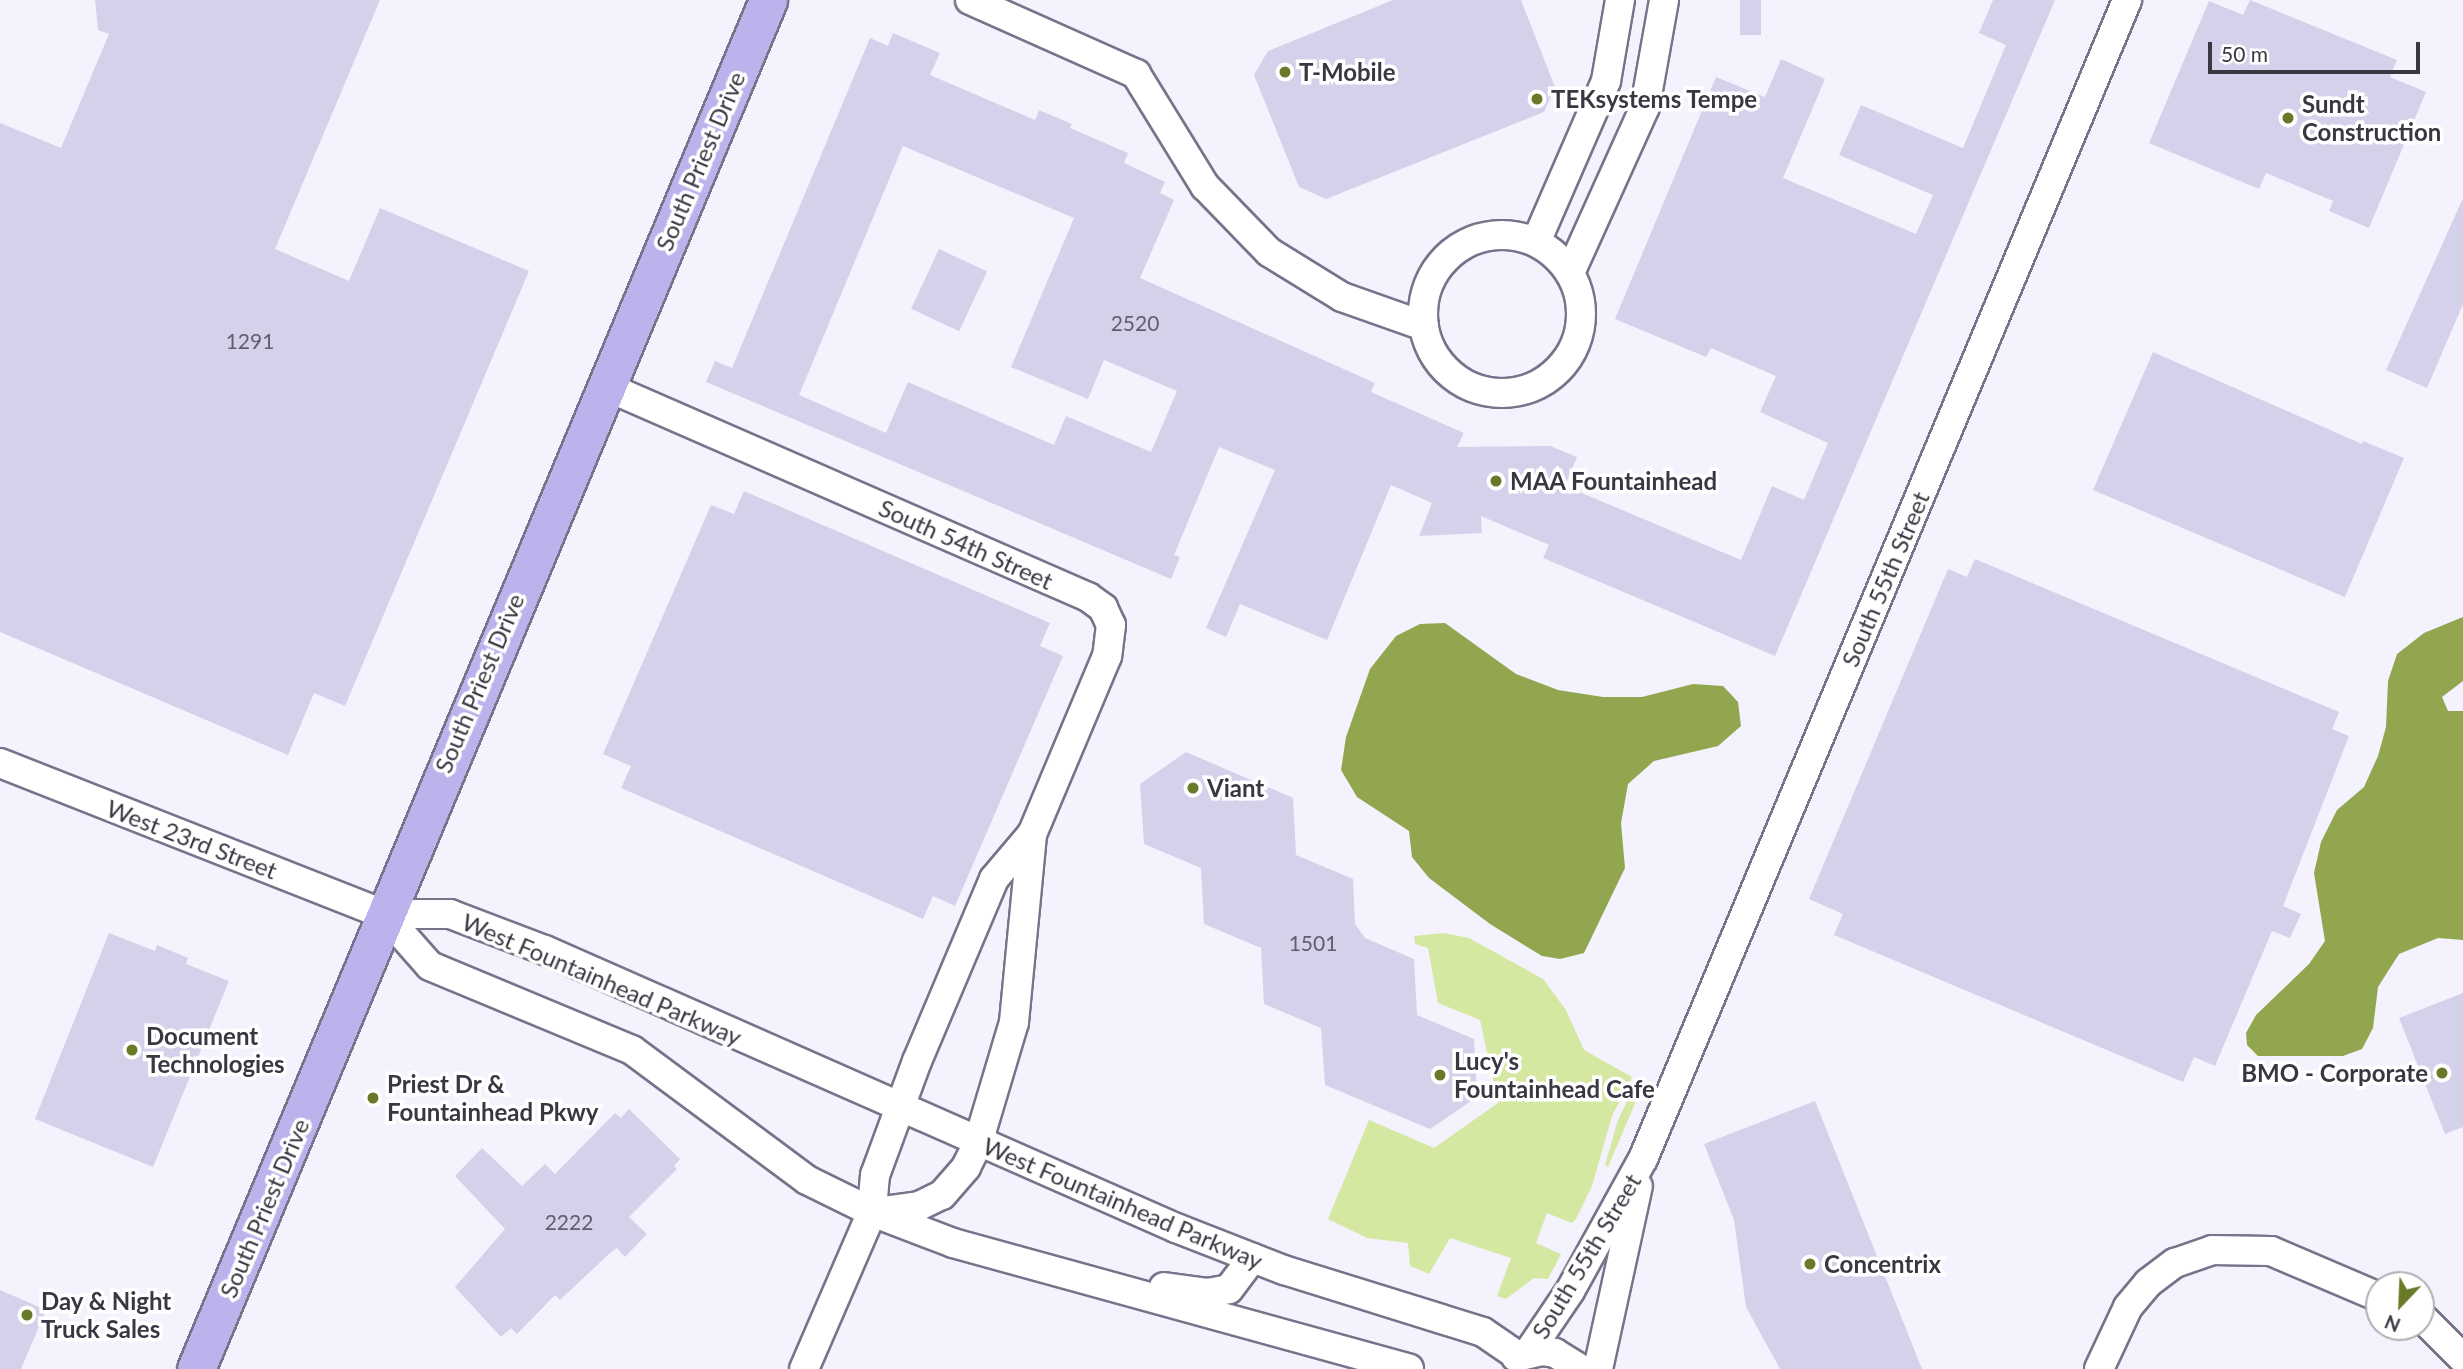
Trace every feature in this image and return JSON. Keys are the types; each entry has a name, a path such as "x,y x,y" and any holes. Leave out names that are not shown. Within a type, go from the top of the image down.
{"main road":[{"name":"South Priest Drive","path":"196,1369 768,0"}],"street":[{"path":"970,0 1136,74 1205,186 1269,251 1342,297 1424,326"},
{"path":"1536,242 1606,81 1620,0"},
{"path":"1570,273 1645,107 1664,0"},
{"name":"South 55th Street","path":"1516,1359 1570,1291 1643,1159 2127,0"},
{"path":"1493,235 1536,242 1570,273 1580,297 1582,323 1575,348 1553,376 1530,389 1492,393 1456,378 1430,347 1424,326 1429,285 1454,251 1493,235"},
{"name":"South 54th Street","path":"605,386 1088,597 1103,608 1111,625 1107,656 1032,834 1014,1022 978,1143 966,1167 942,1195 919,1206 872,1212 875,1175 993,879 1032,834"},
{"name":"West 23rd Street","path":"0,763 384,914"},
{"path":"384,914 430,966 632,1050 807,1180 872,1212 931,1236 1409,1369"},
{"name":"West Fountainhead Parkway","path":"384,914 450,915 489,929 978,1143 1252,1258 1483,1332 1516,1359"},
{"name":"South 55th Street","path":"1598,1369 1643,1159"},
{"path":"804,1369 872,1212"},
{"path":"2099,1369 2128,1307 2148,1283 2175,1263 2212,1250 2271,1251 2365,1291"},
{"path":"1115,1289 1161,1287 1218,1293 1229,1290 1252,1258"},
{"path":"2435,1328 2463,1359"},
{"path":"1516,1359 1555,1353 1581,1369"}],"shaded area":[{"path":"2463,617 2463,681 2442,697 2448,711 2463,711 2463,940 2438,938 2399,954 2378,987 2373,1028 2362,1049 2343,1056 2258,1056 2247,1045 2246,1033 2256,1015 2309,964 2325,941 2314,873 2321,842 2337,810 2364,787 2378,756 2386,727 2388,681 2397,654 2424,633"},
{"path":"1445,623 1516,674 1558,690 1603,697 1642,697 1693,684 1723,686 1738,702 1741,726 1718,746 1654,761 1628,784 1621,823 1625,868 1584,953 1560,959 1542,956 1490,924 1429,878 1412,857 1409,831 1357,797 1341,770 1346,737 1370,669 1396,636 1420,624"},
{"path":"1444,933 1469,938 1543,979 1566,1010 1584,1050 1632,1077 1612,1116 1592,1186 1576,1219 1572,1223 1547,1213 1536,1243 1561,1254 1548,1279 1534,1278 1506,1299 1497,1296 1511,1258 1450,1238 1429,1274 1410,1266 1408,1243 1367,1238 1328,1219 1369,1120 1434,1148 1498,1103 1480,1020 1438,1003 1428,948 1415,944 1414,936"},
{"path":"1645,1080 1608,1167 1605,1165 1618,1120 1634,1087"}],"building":[{"path":"95,0 380,0 275,249 349,281 380,208 529,271 345,706 314,693 288,755 0,632 0,123 61,148 109,34 98,30"},
{"path":"1393,0 1521,0 1555,87 1544,112 1326,199 1299,187 1254,75 1268,51"},
{"path":"1740,0 1761,0 1761,35 1740,35"},
{"path":"1993,0 2055,0 1775,656 1543,558 1549,545 1481,516 1482,533 1419,536 1432,503 1391,485 1327,640 1240,604 1226,637 1206,628 1275,470 1219,447 1174,555 1180,557 1171,579 706,382 715,361 732,368 870,38 888,46 893,33 940,53 930,75 1035,120 1039,110 1072,124 1070,128 1128,153 1124,163 1165,182 1160,193 1174,200 1140,278 1375,383 1371,392 1464,433 1457,447 1550,446 1577,457 1565,486 1741,560 1772,486 1804,500 1828,443 1760,412 1776,376 1711,348 1706,357 1615,319 1716,77 1765,97 1781,59 1825,79 1783,178 1916,234 1933,195 1839,155 1861,105 1963,148 2006,45 1979,33","holes":["903,146 1074,218 1011,367 1088,399 1104,360 1177,391 1151,452 1066,416 1054,445 908,382 886,433 799,395"]},
{"name":"Sundt Construction","path":"2250,0 2397,60 2390,77 2426,92 2369,228 2329,211 2333,201 2266,173 2259,189 2149,143 2209,1 2243,15"},
{"path":"2463,198 2463,304 2427,388 2386,370"},
{"path":"939,249 987,271 959,331 911,309"},
{"path":"2153,352 2362,444 2363,441 2404,458 2345,597 2093,490"},
{"path":"744,491 1050,623 1040,646 1063,656 955,906 933,896 923,919 621,788 631,766 603,754 711,505 734,514"},
{"path":"1975,559 2339,712 2332,729 2349,736 2283,906 2301,914 2290,938 2272,931 2215,1066 2194,1057 2183,1082 1834,935 1843,914 1809,899 1948,569 1967,577"},
{"path":"1186,752 1293,798 1296,855 1353,879 1355,924 1365,938 1414,959 1417,1015 1474,1039 1477,1097 1430,1129 1325,1085 1321,1028 1264,1004 1261,948 1204,924 1201,868 1144,844 1140,784"},
{"name":"Document Technologies","path":"109,933 155,951 157,945 188,958 186,964 229,981 153,1167 35,1119"},
{"name":"BMO - Corporate","path":"2463,993 2463,1127 2445,1134 2399,1018"},
{"name":"Concentrix","path":"1815,1101 1922,1369 1780,1369 1746,1307 1734,1220 1704,1144"},
{"path":"629,1109 680,1159 674,1166 677,1169 629,1217 647,1234 625,1257 617,1248 560,1300 555,1295 517,1334 511,1328 501,1337 455,1287 505,1229 455,1176 482,1148 522,1186 545,1164 555,1174 615,1113 621,1118"},
{"path":"0,1290 46,1310 21,1369 0,1369"}],"place":[{"name":"T-Mobile","path":"1285,72"},
{"name":"TEKsystems Tempe","path":"1537,99"},
{"name":"Sundt Construction","path":"2288,118"},
{"name":"MAA Fountainhead","path":"1496,481"},
{"name":"Viant","path":"1193,788"},
{"name":"Document Technologies","path":"132,1050"},
{"name":"BMO - Corporate","path":"2442,1073"},
{"name":"Lucy's Fountainhead Cafe","path":"1440,1075"},
{"name":"Priest Dr & Fountainhead Pkwy","path":"373,1098"},
{"name":"Concentrix","path":"1810,1264"},
{"name":"Day & Night Truck Sales","path":"27,1315"}]}
